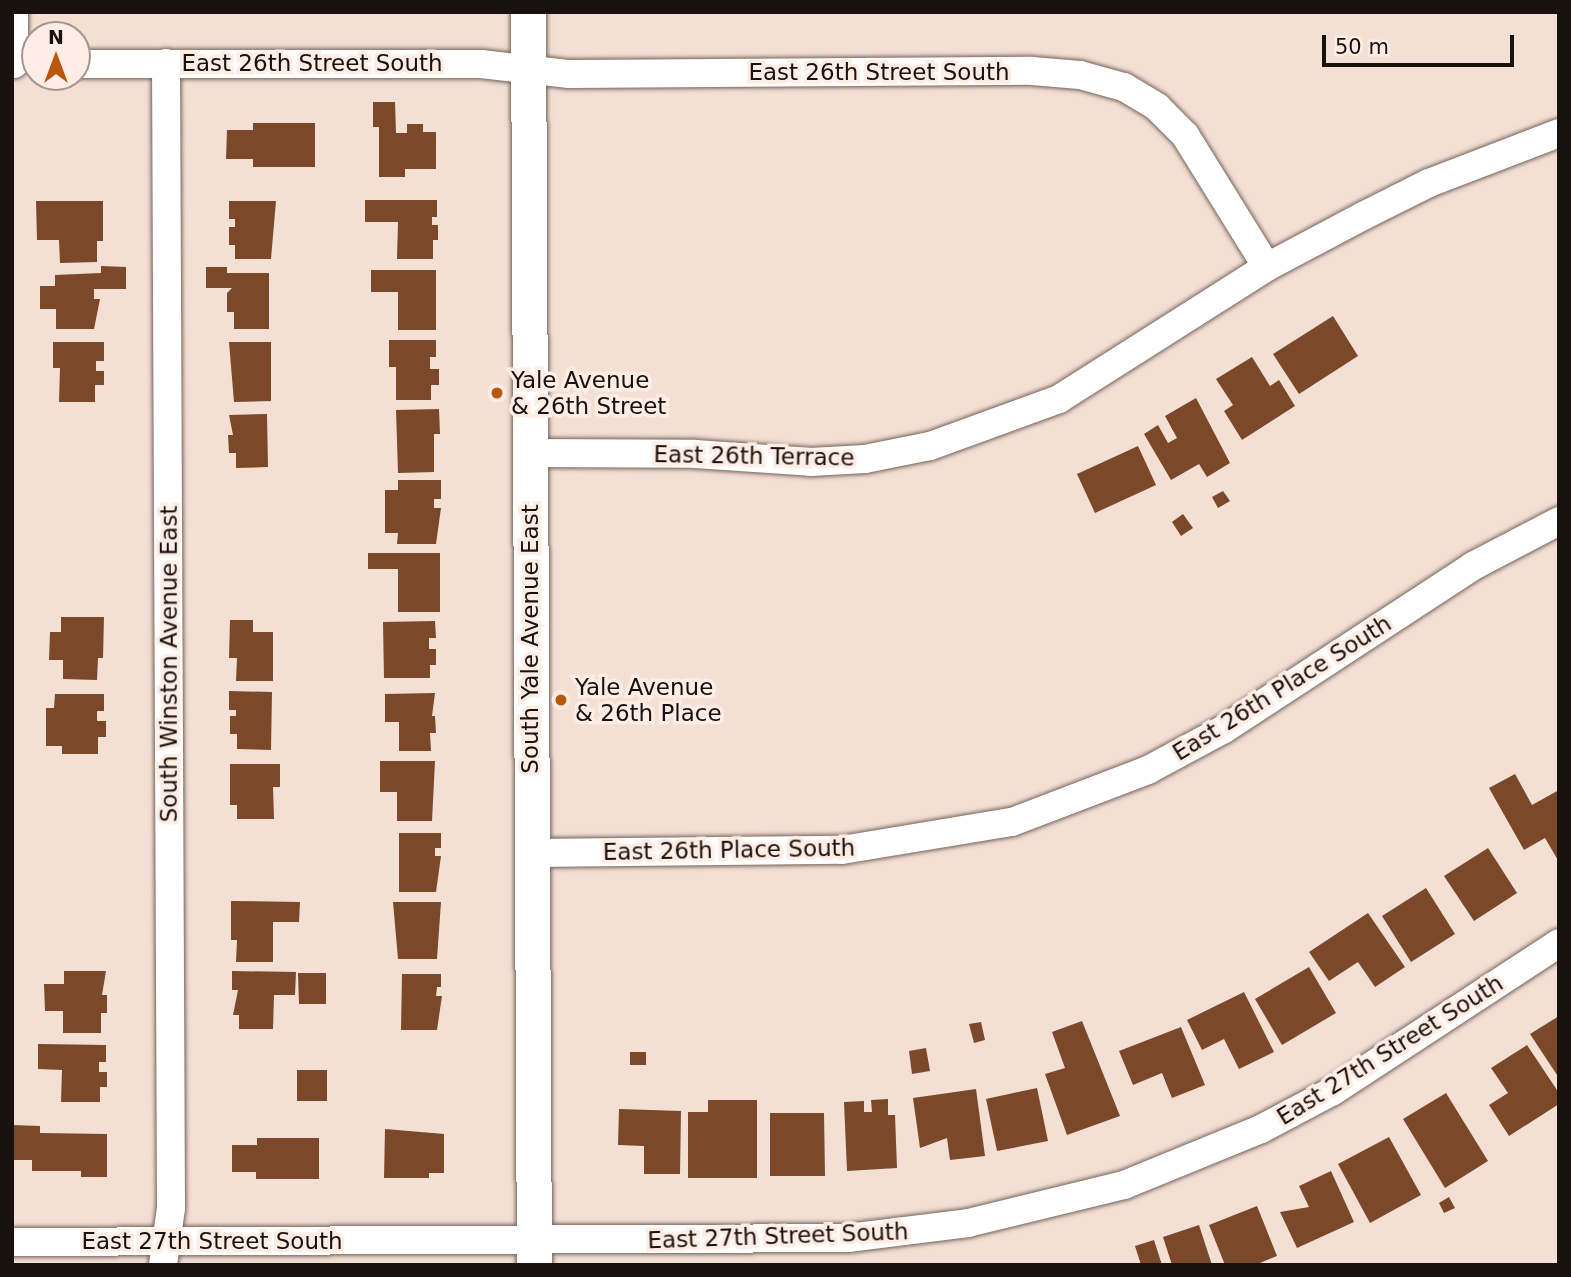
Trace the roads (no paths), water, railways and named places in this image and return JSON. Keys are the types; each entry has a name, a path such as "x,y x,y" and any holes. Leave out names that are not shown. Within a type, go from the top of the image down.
{"main road":[{"name":"South Yale Avenue East","path":"528,12 534,1253"}],"street":[{"path":"14,12 20,64"},
{"name":"South Winston Avenue East","path":"164,1253 171,1195 166,63"},
{"name":"East 26th Street South","path":"91,64 481,64 569,74 1032,71 1113,84 1157,107 1185,135 1267,267"},
{"path":"1267,267 1429,183 1559,133"},
{"name":"East 26th Terrace","path":"530,453 695,454 811,462 865,459 930,446 1059,399 1267,267"},
{"name":"East 26th Place South","path":"531,853 842,849 921,840 1012,822 1148,770 1224,729 1474,566 1559,521"},
{"name":"East 27th Street South","path":"12,1242 164,1253 534,1253 909,1233 1051,1205 1124,1185 1261,1129 1333,1091 1559,943"}],"place":[{"name":"Yale Avenue & 26th Street","path":"497,393"},
{"name":"Yale Avenue & 26th Place","path":"561,700"}]}
